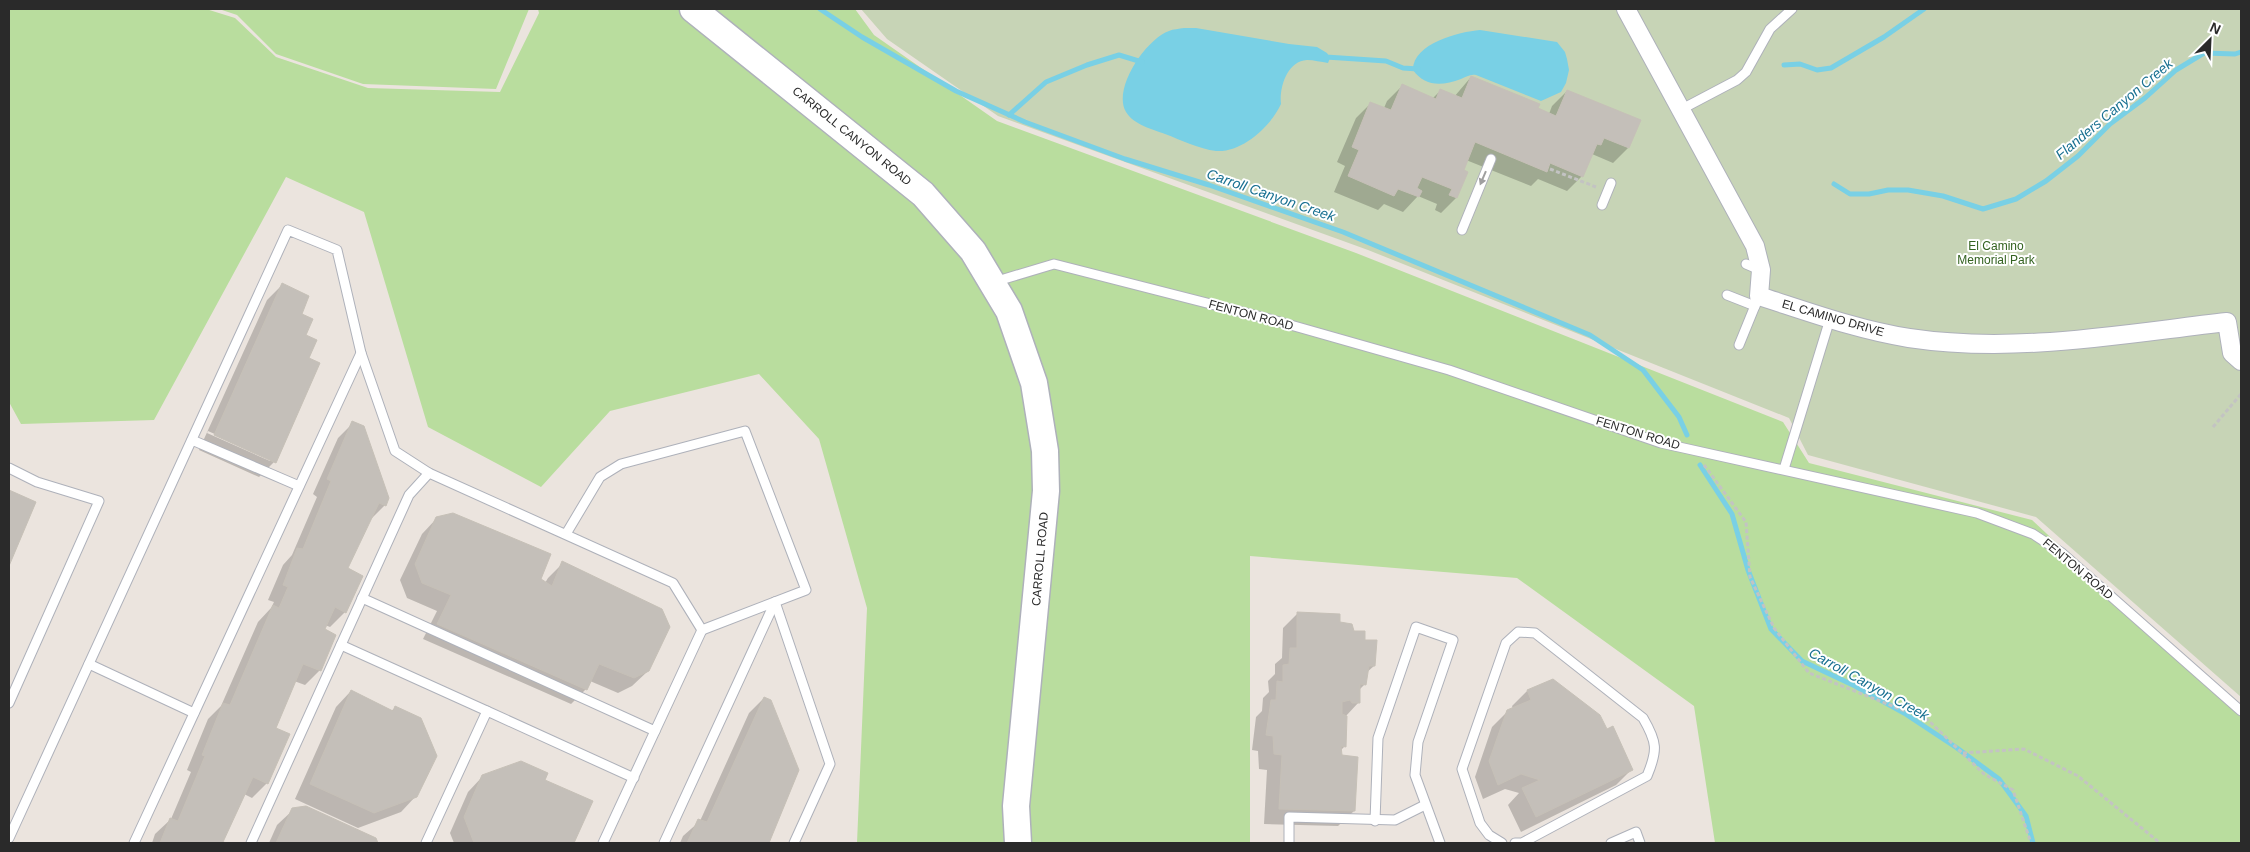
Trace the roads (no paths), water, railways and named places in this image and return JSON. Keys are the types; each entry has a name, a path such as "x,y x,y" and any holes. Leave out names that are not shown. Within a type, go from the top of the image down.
{"main road":[{"name":"CARROLL CANYON ROAD","path":"693,9 923,194 973,251 1002,280"},
{"name":"CARROLL ROAD","path":"1002,280 1009,311 1034,383 1045,451 1046,491 1016,806 1018,843"}],"street":[{"path":"1626,9 1755,246 1753,267 1757,301"},
{"name":"EL CAMINO DRIVE","path":"1757,301 1909,338 1943,342 2047,343 2227,322 2232,353 2241,361"}],"lane":[{"path":"1680,110 1737,80 1746,72 1766,33 1792,9"},
{"path":"1462,230 1491,159"},
{"path":"1602,204 1609,187"},
{"path":"9,838 288,230 337,250 361,353 395,451 430,473 673,583 702,630"},
{"name":"FENTON ROAD","path":"1002,280 1054,264 1274,320 1449,370 1661,443 1977,513 2033,534 2062,554 2241,711"},
{"path":"1726,295 1757,301 1740,345"},
{"path":"1784,469 1830,319"},
{"path":"134,843 361,353"},
{"path":"566,534 600,477 621,464 745,431 806,590 702,630 604,843"},
{"path":"192,440 299,486"},
{"path":"9,468 37,482 99,501 9,703"},
{"path":"251,843 408,495 430,473"},
{"path":"362,598 655,731"},
{"path":"664,843 775,602"},
{"path":"775,602 830,764 794,843"},
{"path":"1375,820 1378,738 1416,627 1453,640 1418,742 1414,775 1440,843"},
{"path":"1502,843 1489,835 1480,823 1462,769 1506,643 1518,632 1535,633 1643,718 1653,735 1655,758 1647,776 1522,843 1515,843"},
{"path":"340,645 634,778"},
{"path":"89,664 194,713"},
{"path":"426,843 487,712"},
{"path":"1288,843 1289,817 1395,820 1425,805"},
{"path":"1612,843 1636,832 1640,843"}],"water":[{"path":"1196,28 1317,47 1327,53 1330,58 1328,63 1307,60 1294,65 1289,70 1283,83 1281,104 1263,129 1236,148 1210,150 1138,123 1126,112 1123,102 1127,78 1142,54 1160,36 1171,30"},
{"path":"1480,30 1557,42 1565,52 1569,70 1566,83 1561,92 1541,101 1476,75 1470,75 1447,83 1434,84 1423,80 1413,70 1415,61 1429,46 1450,36"}],"waterway":[{"name":"Carroll Canyon Creek","path":"820,9 862,37 956,91 1025,122 1125,159 1209,185 1343,232 1590,335 1643,370 1679,417 1687,435"},
{"name":"Flanders Canyon Creek","path":"1784,65 1800,64 1817,70 1831,68 1884,37 1924,9"},
{"name":"Flanders Canyon Creek","path":"1834,184 1850,194 1908,190 1943,196 1983,209 2016,199 2046,181 2078,156 2110,124 2145,98 2176,70 2204,53 2235,54 2241,52"},
{"name":"Flanders Canyon Creek","path":"1009,115 1046,82 1087,65 1119,55 1142,62"},
{"name":"Flanders Canyon Creek","path":"1326,57 1386,61 1403,68 1418,69"},
{"name":"Carroll Canyon Creek","path":"1700,465 1732,514 1748,570 1771,629 1802,661 1855,686 1904,713 1999,779 2026,816 2033,843"}],"park label":[{"name":"El Camino Memorial Park","path":"1996,253"}]}
